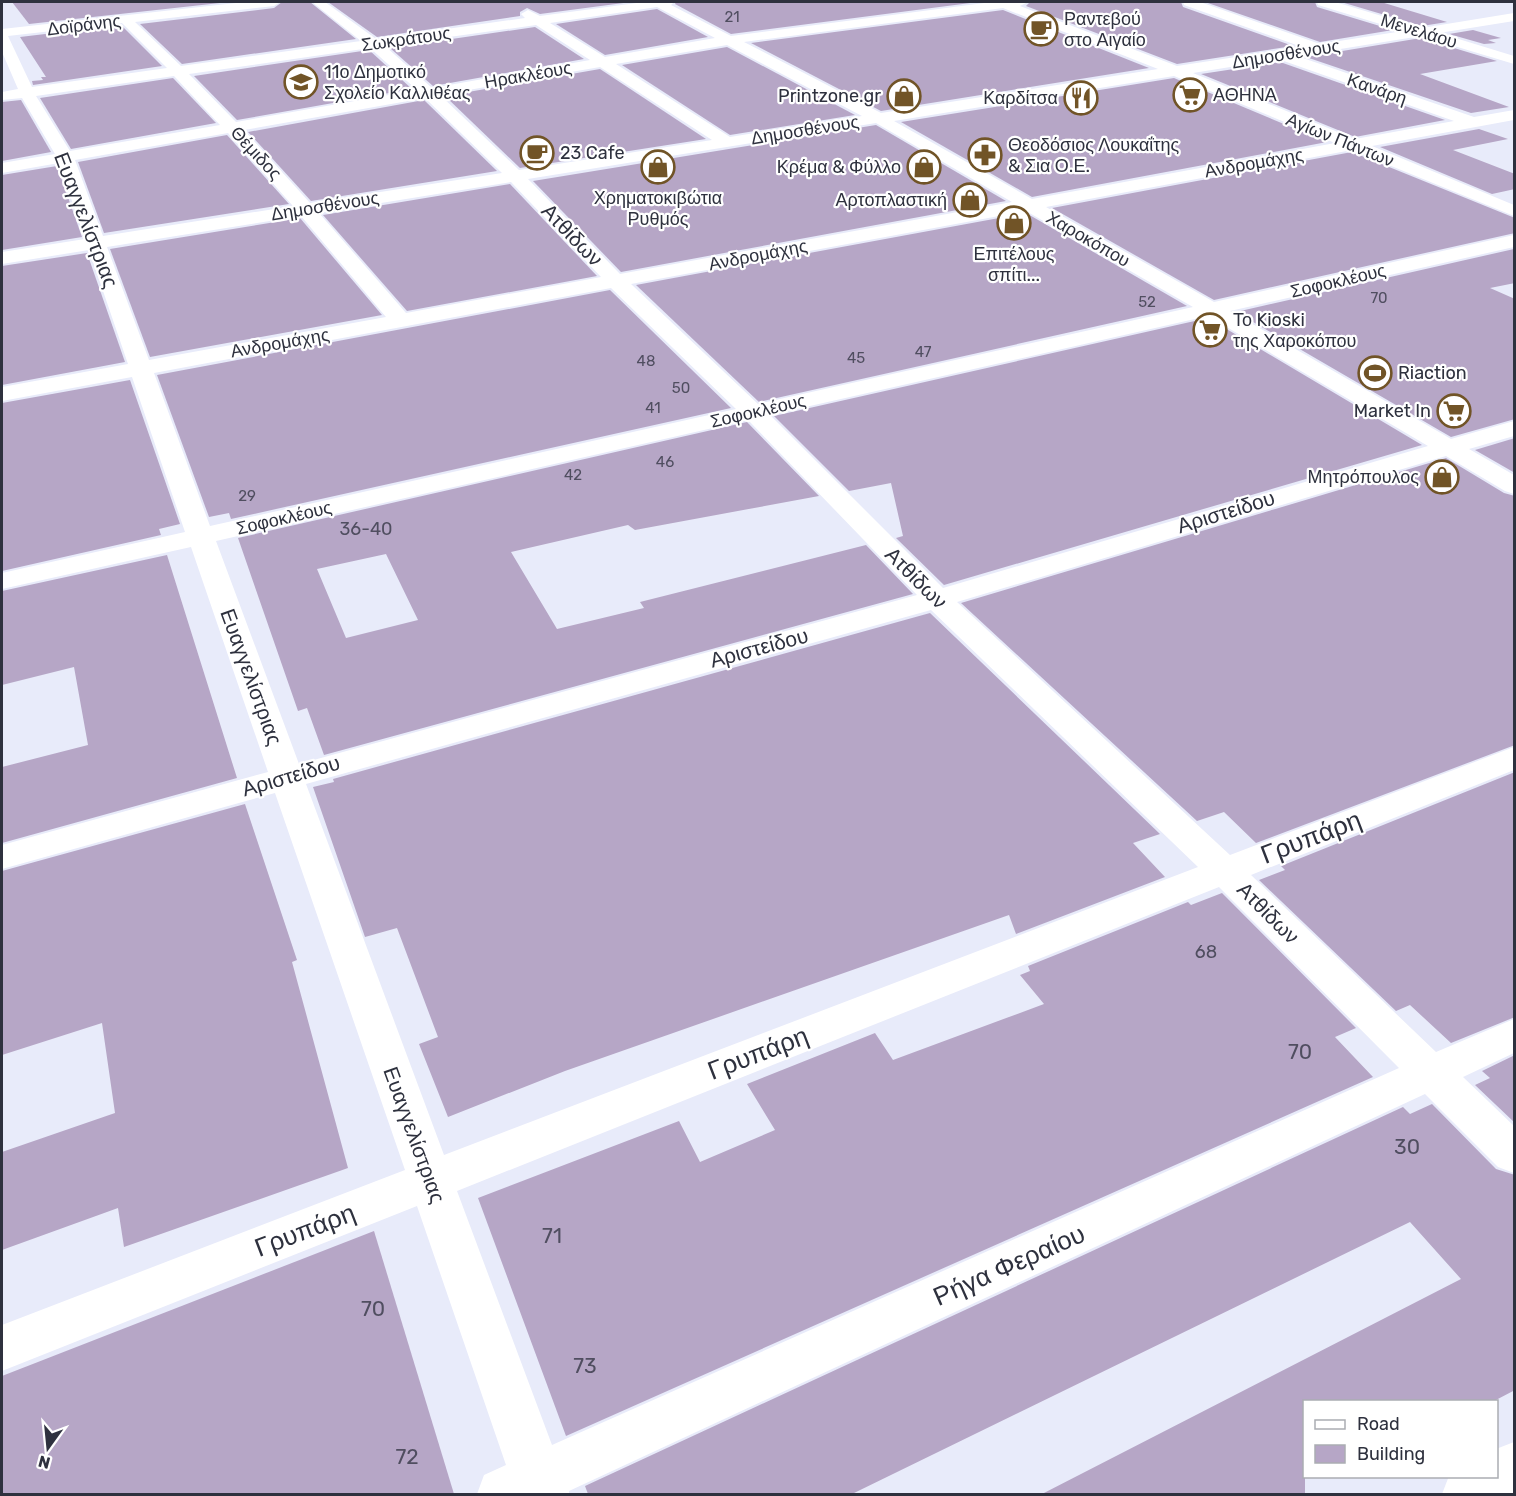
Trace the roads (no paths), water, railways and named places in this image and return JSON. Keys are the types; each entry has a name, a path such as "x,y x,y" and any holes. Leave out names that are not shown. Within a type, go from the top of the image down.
{"street":[{"name":"Δοϊράνης","path":"2,33 37,26 239,2"},
{"name":"Δοϊράνης","path":"2,33 274,2"},
{"name":"Ατθίδων","path":"318,2 374,44 428,92 515,176 616,281 753,412 937,599 1225,871 1515,1154"},
{"name":"Σωκράτους","path":"2,96 661,2"},
{"name":"Χαροκόπου","path":"661,2 878,118 1515,486"},
{"name":"Ηρακλέους","path":"2,168 729,40 1022,2"},
{"path":"1189,2 1320,49"},
{"name":"Μενελάου","path":"1323,2 1515,60"},
{"name":"Αγίων Πάντων","path":"1001,3 1176,71 1515,211"},
{"path":"519,8 727,142"},
{"name":"Δημοσθένους","path":"96,242 1515,17"},
{"name":"Θέμιδος","path":"126,20 180,72 307,209 401,321"},
{"name":"Ευαγγελίστριας","path":"2,38 27,93 65,157 96,242 430,1181 528,1489"},
{"name":"Κανάρη","path":"1280,55 1474,122"},
{"name":"Ανδρομάχης","path":"2,394 1515,115"},
{"name":"Σοφοκλέους","path":"2,581 1515,241"},
{"path":"2,258 96,242"},
{"path":"2,269 96,242"},
{"name":"Αριστείδου","path":"2,857 937,599 1515,428"},
{"name":"Γρυπάρη","path":"2,1348 1515,758"},
{"name":"Ρήγα Φεραίου","path":"528,1489 1515,1035"},
{"path":"1498,1477 1515,1468"},
{"path":"1468,1494 1497,1478"}],"place":[{"name":"Ραντεβού στο Αιγαίο","path":"1041,29"},
{"name":"11ο Δημοτικό Σχολείο Καλλιθέας","path":"301,82"},
{"name":"ΑΘΗΝΑ","path":"1190,95"},
{"name":"Printzone.gr","path":"904,96"},
{"name":"Καρδίτσα","path":"1081,98"},
{"name":"23 Cafe","path":"537,153"},
{"name":"Θεοδόσιος Λουκαΐτης & Σια Ο.Ε.","path":"985,155"},
{"name":"Χρηματοκιβώτια Ρυθμός","path":"658,167"},
{"name":"Κρέμα & Φύλλο","path":"924,167"},
{"name":"Αρτοπλαστική","path":"970,200"},
{"name":"Επιτέλους σπίτι...","path":"1014,223"},
{"name":"Το Kioski της Χαροκόπου","path":"1210,330"},
{"name":"Riaction","path":"1375,373"},
{"name":"Market In","path":"1454,411"},
{"name":"Μητρόπουλος","path":"1442,477"}]}
